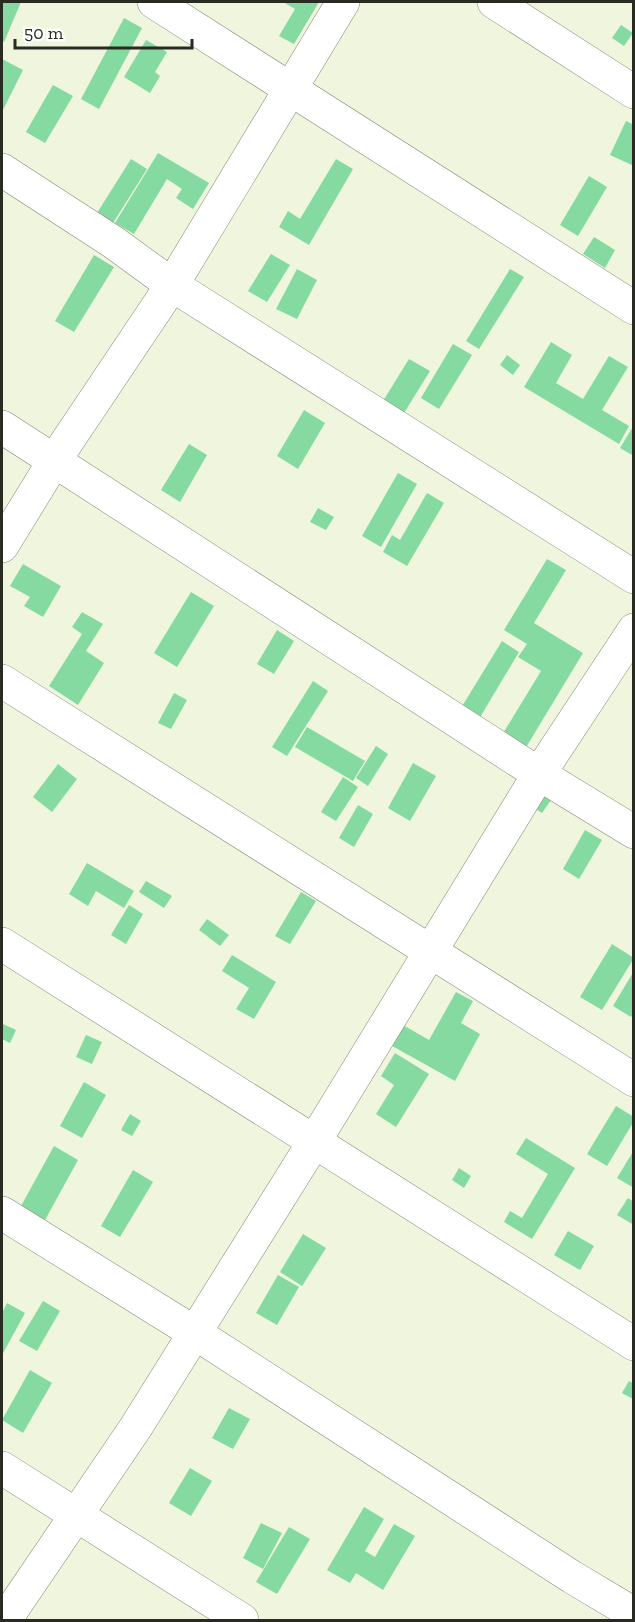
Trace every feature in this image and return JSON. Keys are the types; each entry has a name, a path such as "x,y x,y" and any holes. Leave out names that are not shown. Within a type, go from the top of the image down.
{"street":[{"path":"154,2 633,308"},
{"path":"2,546 54,461 172,285 290,87 344,2"},
{"path":"494,2 633,92"},
{"path":"2,170 113,242 172,285 633,577"},
{"path":"2,427 538,774 633,832"},
{"path":"6,1620 136,1427 431,952 538,774 633,630"},
{"path":"2,681 633,1080"},
{"path":"2,944 633,1344"},
{"path":"2,1213 195,1333 562,1571 628,1610"},
{"path":"2,1468 242,1620"}],"building":[{"path":"2,2 21,2 4,42 2,41"},
{"path":"283,2 319,2 294,44 279,36 295,9"},
{"path":"124,18 142,28 99,109 81,99"},
{"path":"621,25 633,33 624,46 612,38"},
{"path":"146,40 167,52 155,72 160,76 150,93 124,77"},
{"path":"2,59 23,70 2,112"},
{"path":"53,85 73,96 45,143 26,132"},
{"path":"626,121 634,125 634,166 610,155"},
{"path":"158,153 209,183 193,209 176,198 182,189 167,179 134,234 115,223"},
{"path":"131,159 147,169 113,223 97,213"},
{"path":"336,159 353,169 309,245 279,227 288,211 300,219"},
{"path":"589,176 607,187 578,236 560,225"},
{"path":"594,237 615,250 605,268 583,254"},
{"path":"271,254 290,265 267,302 248,291"},
{"path":"94,255 114,267 74,332 55,321"},
{"path":"297,269 317,280 297,319 276,309"},
{"path":"510,269 524,277 479,349 466,341"},
{"path":"551,342 572,355 556,383 583,399 609,356 628,367 602,410 629,426 619,444 524,387"},
{"path":"453,344 472,355 439,409 421,398"},
{"path":"507,355 520,365 513,375 500,365"},
{"path":"409,359 430,371 404,413 383,401"},
{"path":"304,410 325,423 298,469 277,456"},
{"path":"634,425 634,456 620,448"},
{"path":"189,444 207,455 180,502 161,490"},
{"path":"398,473 417,484 381,547 362,536"},
{"path":"427,493 444,503 407,566 383,552 392,535 400,540"},
{"path":"318,508 334,517 326,530 310,522"},
{"path":"547,559 566,570 534,623 583,653 525,749 502,735 541,671 518,657 527,644 504,630"},
{"path":"23,564 61,586 43,617 24,606 30,597 10,586"},
{"path":"191,592 214,606 177,667 154,653"},
{"path":"82,612 103,624 86,651 104,663 78,705 49,686 82,634 72,627"},
{"path":"277,630 294,641 274,674 257,664"},
{"path":"502,641 519,652 479,719 461,708"},
{"path":"313,681 328,691 287,756 272,747"},
{"path":"174,693 187,700 171,729 158,723"},
{"path":"307,727 365,761 353,781 295,747"},
{"path":"376,746 388,754 368,786 356,778"},
{"path":"413,763 436,776 410,821 388,808"},
{"path":"58,764 77,779 52,812 33,797"},
{"path":"343,777 358,787 336,821 321,812"},
{"path":"540,793 551,800 542,813 531,806"},
{"path":"358,805 373,814 354,847 339,838"},
{"path":"585,830 602,840 579,879 563,869"},
{"path":"87,863 134,891 124,908 96,891 88,906 69,894"},
{"path":"146,881 172,896 164,908 139,892"},
{"path":"301,892 316,901 290,944 275,936"},
{"path":"129,905 143,914 126,944 111,935"},
{"path":"207,919 229,935 220,946 199,930"},
{"path":"612,944 634,958 602,1010 580,997"},
{"path":"232,955 276,982 254,1019 236,1009 249,988 222,971"},
{"path":"634,971 634,1012 631,1017 613,1006"},
{"path":"456,992 473,1001 461,1023 480,1034 455,1081 385,1042 396,1021 429,1040"},
{"path":"3,1024 16,1030 10,1043 2,1039"},
{"path":"86,1035 102,1042 92,1064 76,1057"},
{"path":"395,1053 429,1074 396,1127 376,1114 394,1085 381,1076"},
{"path":"84,1082 106,1095 82,1138 60,1126"},
{"path":"616,1106 634,1117 634,1121 607,1166 587,1154"},
{"path":"130,1114 141,1121 132,1136 121,1130"},
{"path":"526,1138 575,1168 532,1239 504,1222 510,1211 522,1218 548,1174 516,1154"},
{"path":"54,1146 78,1160 45,1220 21,1206"},
{"path":"634,1150 634,1188 617,1178"},
{"path":"459,1168 471,1176 464,1188 452,1180"},
{"path":"133,1170 153,1182 120,1237 101,1226"},
{"path":"628,1198 634,1202 634,1225 617,1215"},
{"path":"568,1231 594,1246 580,1270 554,1255"},
{"path":"303,1234 326,1248 302,1286 280,1272"},
{"path":"278,1275 299,1287 277,1325 256,1313"},
{"path":"43,1301 60,1311 37,1351 19,1341"},
{"path":"7,1303 25,1313 2,1355 2,1313"},
{"path":"30,1370 52,1383 23,1433 2,1420"},
{"path":"629,1381 634,1384 633,1399 622,1393"},
{"path":"229,1408 250,1419 233,1449 212,1438"},
{"path":"190,1468 212,1481 191,1516 169,1503"},
{"path":"364,1507 384,1519 365,1551 375,1557 394,1524 415,1536 383,1590 356,1573 350,1583 327,1570"},
{"path":"261,1523 282,1533 263,1569 243,1558"},
{"path":"289,1527 310,1539 277,1594 256,1582"}]}
